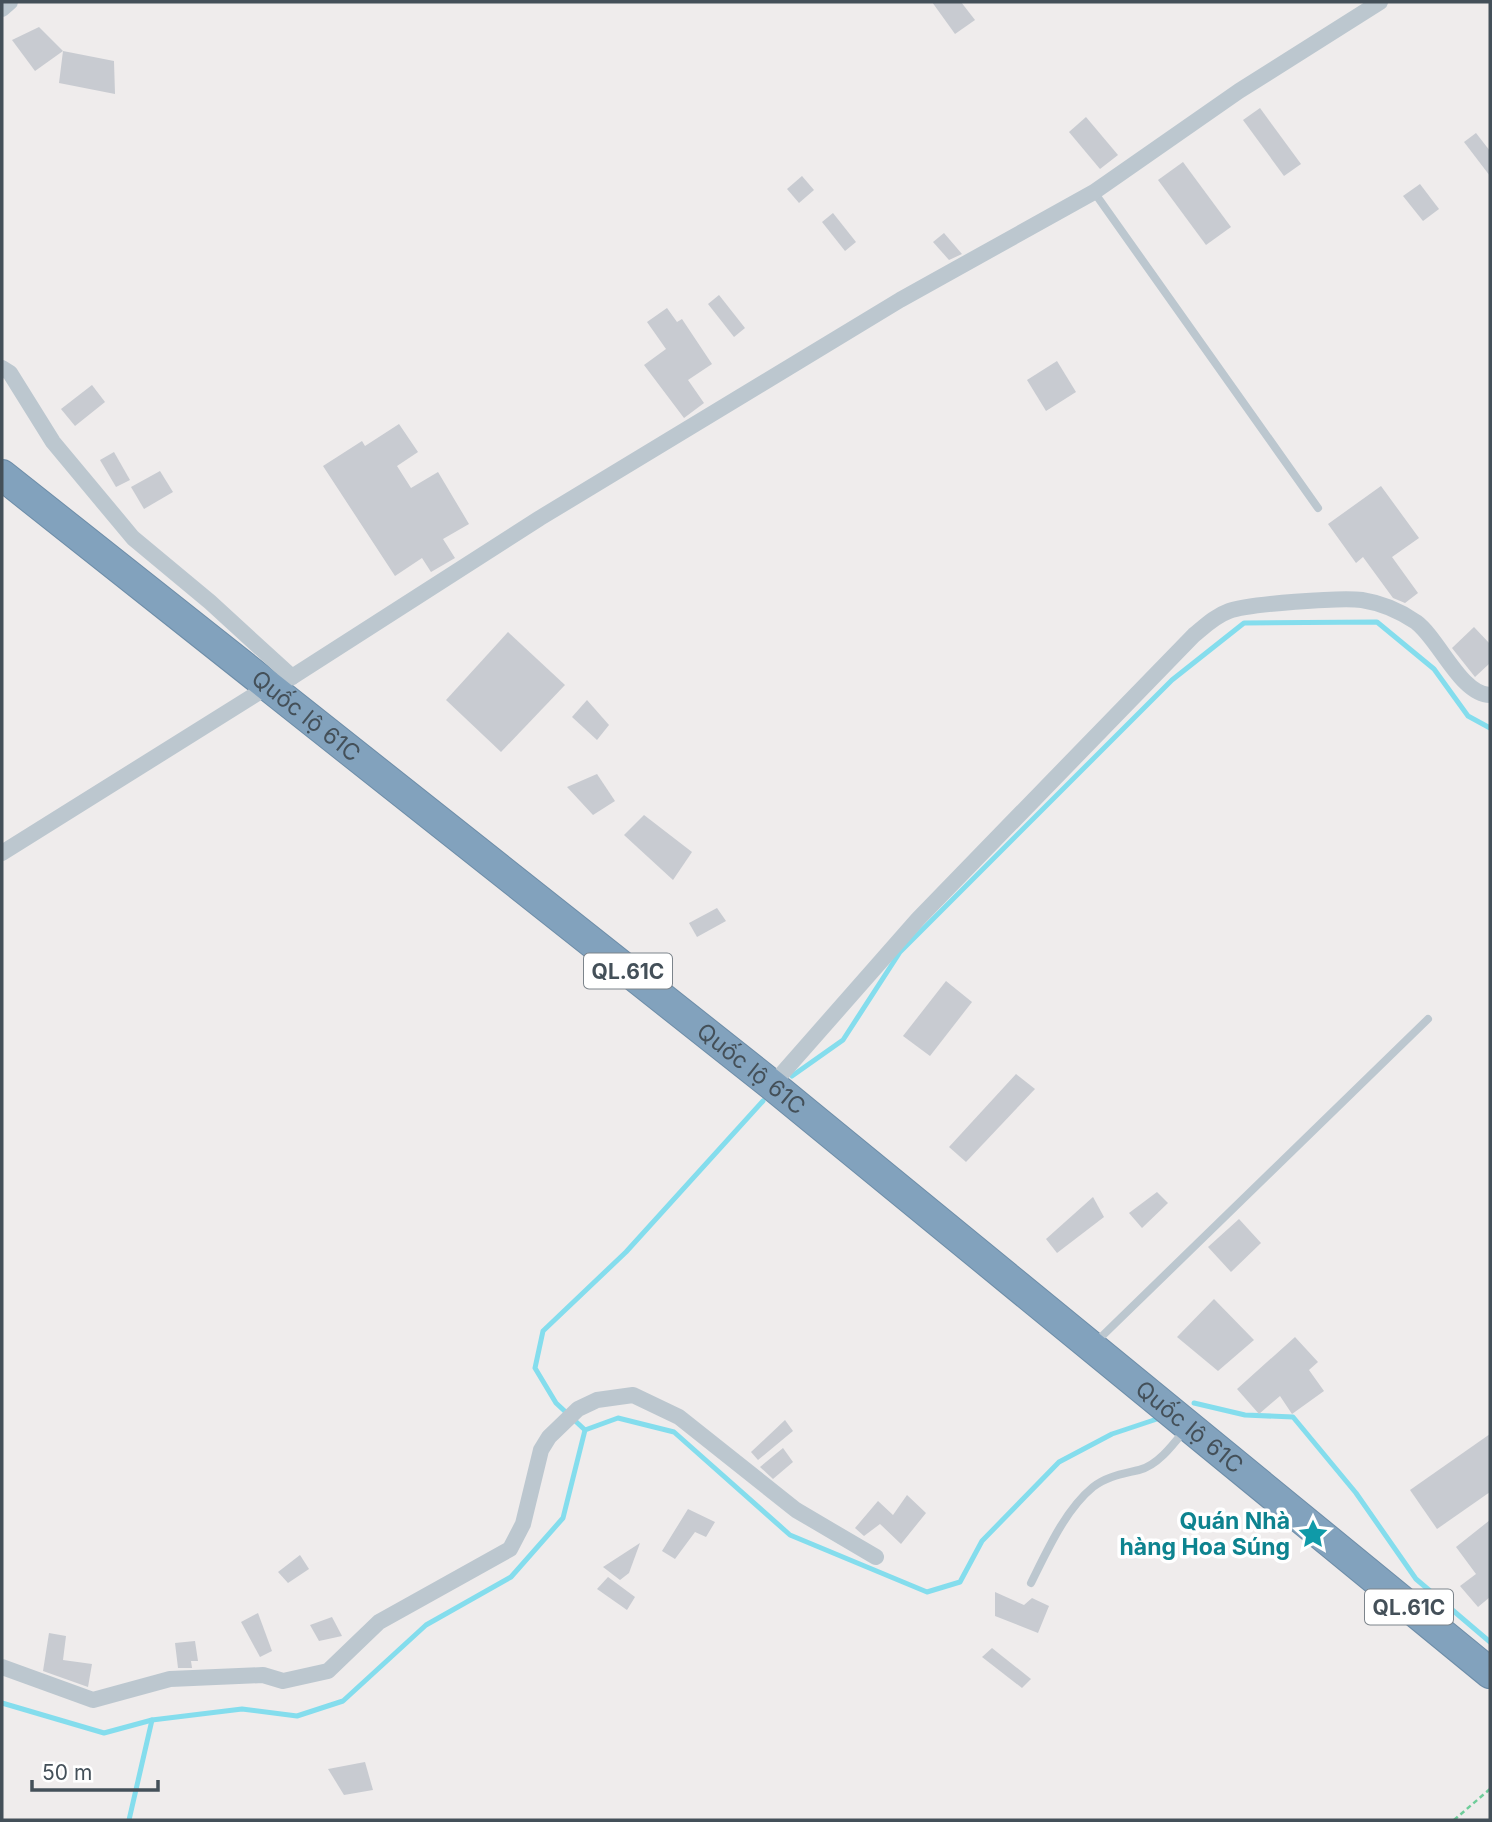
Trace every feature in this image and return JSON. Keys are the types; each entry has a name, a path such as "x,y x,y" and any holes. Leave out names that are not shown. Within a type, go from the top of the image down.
{"highway":[{"name":"Quốc lộ 61C","path":"2,475 280,681 1490,1673"}],"street":[{"path":"2,9 10,2"},
{"path":"2,853 551,511 900,300 1094,192 1238,91 1380,2"},
{"path":"2,368 10,373 53,442 133,538 210,601 280,681"},
{"path":"772,1085 918,919 1194,635 1217,616 1250,606 1359,600 1380,604 1419,624 1464,681 1477,692 1490,695"},
{"path":"2,1667 93,1700 170,1679 263,1675 283,1681 328,1671 379,1622 510,1549 523,1524 541,1450 549,1437 578,1409 597,1400 633,1395 679,1417 796,1510 876,1557"}],"lane":[{"path":"1094,192 1318,508"},
{"path":"1091,1347 1428,1019"},
{"path":"1031,1583 1057,1534 1094,1486 1114,1476 1147,1466 1174,1444 1188,1426"}],"path":[{"path":"1454,1820 1490,1789"}],"building":[{"path":"932,2 961,2 975,20 955,34"},
{"path":"39,27 63,51 35,71 12,40"},
{"path":"63,51 114,61 115,94 59,83"},
{"path":"1260,108 1301,164 1284,176 1243,120"},
{"path":"1086,117 1118,155 1100,169 1069,132"},
{"path":"1476,133 1490,151 1490,176 1464,142"},
{"path":"1183,162 1231,227 1206,245 1158,180"},
{"path":"802,176 814,190 799,203 787,189"},
{"path":"1420,184 1439,209 1423,221 1403,196"},
{"path":"833,213 856,242 845,251 822,222"},
{"path":"944,233 962,254 949,260 933,242"},
{"path":"719,295 745,328 734,337 708,304"},
{"path":"667,308 677,322 682,319 712,364 688,380 704,403 684,418 644,365 666,349 647,322"},
{"path":"1057,361 1076,392 1046,411 1027,380"},
{"path":"92,385 105,402 75,426 61,409"},
{"path":"399,424 418,452 397,466 411,488 438,472 469,524 443,539 455,558 431,572 422,558 395,576 323,466 362,441 365,446"},
{"path":"114,452 130,480 116,487 100,460"},
{"path":"160,471 173,492 144,509 131,487"},
{"path":"1381,486 1419,538 1392,557 1418,593 1405,603 1393,598 1363,557 1356,563 1328,524"},
{"path":"1474,627 1490,644 1490,663 1475,677 1452,648"},
{"path":"508,632 565,685 501,752 446,700"},
{"path":"587,700 609,725 597,740 572,717"},
{"path":"597,774 615,801 593,815 567,787"},
{"path":"644,815 692,852 673,880 624,835"},
{"path":"717,908 726,921 697,937 689,923"},
{"path":"946,981 972,1002 930,1056 903,1036"},
{"path":"1016,1074 1035,1089 966,1162 949,1147"},
{"path":"1157,1192 1168,1203 1142,1228 1129,1213"},
{"path":"1093,1197 1104,1217 1057,1253 1046,1239"},
{"path":"1239,1219 1261,1243 1231,1272 1208,1247"},
{"path":"1214,1299 1254,1340 1218,1371 1177,1337"},
{"path":"1295,1337 1318,1362 1309,1370 1324,1391 1292,1414 1280,1396 1259,1414 1237,1389"},
{"path":"785,1420 793,1431 758,1460 751,1452"},
{"path":"1490,1434 1490,1492 1437,1529 1410,1490"},
{"path":"783,1448 793,1462 773,1479 760,1467"},
{"path":"907,1495 926,1513 901,1544 880,1524 864,1536 855,1528 878,1501 893,1515"},
{"path":"688,1509 715,1522 706,1537 695,1532 675,1559 662,1551"},
{"path":"1490,1520 1490,1597 1478,1607 1460,1586 1476,1574 1456,1547"},
{"path":"640,1543 629,1573 620,1580 603,1567"},
{"path":"300,1555 309,1569 288,1583 278,1572"},
{"path":"608,1577 635,1597 627,1610 597,1589"},
{"path":"995,1592 1024,1605 1032,1598 1049,1606 1038,1633 995,1616"},
{"path":"258,1613 272,1651 260,1657 241,1622"},
{"path":"332,1617 342,1636 319,1641 310,1625"},
{"path":"49,1633 66,1636 63,1660 92,1664 88,1687 43,1671"},
{"path":"195,1641 198,1661 191,1661 192,1668 178,1668 175,1643"},
{"path":"992,1648 1031,1679 1022,1688 982,1657"},
{"path":"365,1762 373,1790 344,1795 328,1769"}],"waterway":[{"path":"792,1076 843,1040 900,952 1172,680 1244,623 1377,622 1434,669 1468,716 1490,728"},
{"path":"585,1430 556,1403 535,1368 543,1331 626,1252 763,1101"},
{"path":"1194,1403 1245,1415 1293,1417 1356,1493 1416,1579 1490,1642"},
{"path":"2,1703 104,1733 152,1720 242,1709 297,1716 343,1701 426,1625 511,1577 563,1518 585,1430 618,1418 674,1432 790,1535 927,1592 960,1582 982,1541 1059,1462 1112,1434 1160,1418"},
{"path":"129,1820 152,1720"}],"place":[{"name":"Quán Nhà hàng Hoa Súng","path":"1313,1534"}]}
